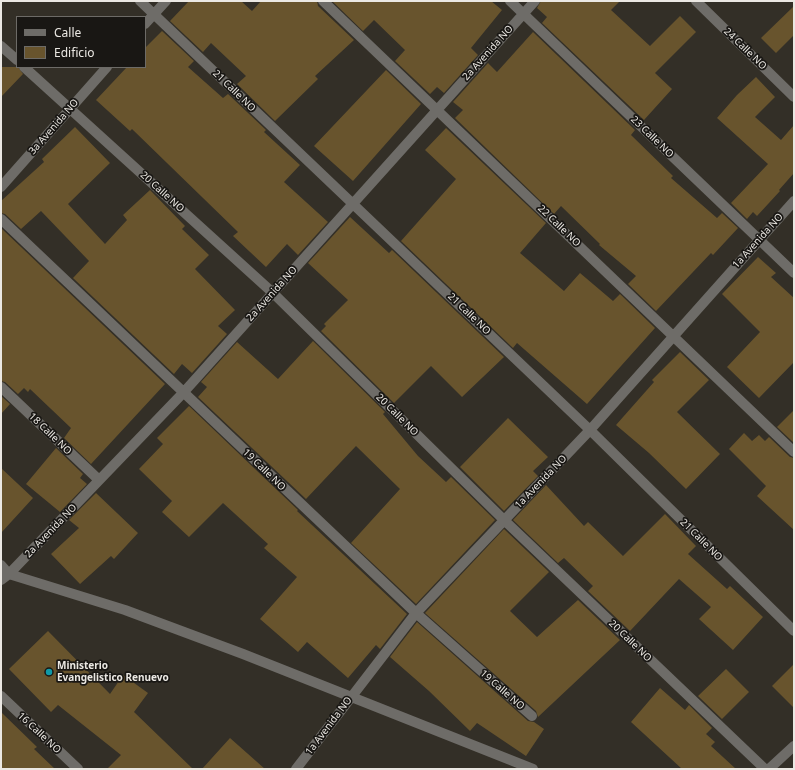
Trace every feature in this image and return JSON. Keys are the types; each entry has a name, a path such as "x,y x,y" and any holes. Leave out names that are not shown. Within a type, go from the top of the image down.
{"street":[{"name":"21 Calle NO","path":"140,1 590,430 794,632"},
{"path":"146,23 166,1"},
{"name":"22 Calle NO","path":"322,1 794,452"},
{"name":"23 Calle NO","path":"510,1 794,273"},
{"name":"2a Avenida NO","path":"1,580 9,574 183,393 535,1"},
{"name":"24 Calle NO","path":"696,1 794,97"},
{"path":"1,46 16,59"},
{"name":"20 Calle NO","path":"25,68 71,108 273,293 504,520 765,769"},
{"name":"3a Avenida NO","path":"1,187 106,68"},
{"name":"1a Avenida NO","path":"296,769 416,613 590,430 794,201"},
{"name":"19 Calle NO","path":"1,219 416,613 532,716"},
{"name":"18 Calle NO","path":"1,387 99,480"},
{"path":"1,565 9,574 125,610 533,769"},
{"name":"16 Calle NO","path":"1,696 78,769"},
{"path":"769,769 794,746"}],"building":[{"path":"189,1 241,1 252,11 261,1 317,1 318,6 354,40 315,76 318,79 275,121 237,84 246,76 211,43 203,52 170,21"},
{"path":"332,1 491,1 502,10 471,48 478,55 444,93 437,87 430,94 395,61 405,50 374,20 363,31"},
{"path":"541,1 620,1 611,10 650,46 680,16 696,32 655,73 672,89 644,120 542,23 547,17 537,8"},
{"path":"794,6 794,35 776,53 761,38"},
{"path":"162,31 194,61 188,67 223,98 228,94 266,130 264,132 300,165 284,182 328,222 298,255 287,244 266,267 233,236 238,232 132,129 130,131 96,100 126,68 146,68 146,47"},
{"path":"533,32 635,130 631,135 673,176 671,178 717,218 722,213 738,228 713,255 711,253 656,311 628,284 636,276 599,245 600,244 561,206 554,214 455,118 463,110 453,102 488,63 497,72"},
{"path":"1,67 19,68 23,74 1,97"},
{"path":"386,70 421,104 353,181 314,146"},
{"path":"756,77 775,97 755,117 781,140 794,125 794,173 757,216 753,212 747,219 731,203 768,164 717,118 737,95"},
{"path":"75,127 110,163 68,204 105,244 127,220 123,215 150,190 185,226 182,229 209,255 195,269 235,310 218,326 227,334 192,373 182,364 174,374 73,278 89,261 41,211 21,229 5,214 1,213 1,201 44,162 42,159"},
{"path":"446,128 546,223 520,253 564,291 580,273 613,301 620,294 655,328 587,404 517,343 513,348 401,241 456,179 425,150"},
{"path":"350,217 389,253 392,250 504,357 462,397 431,366 394,403 321,331 326,326 324,324 348,300 308,263"},
{"path":"1,228 165,384 91,464 64,438 71,428 30,389 28,392 24,388 18,394 5,382 1,381"},
{"path":"758,257 776,273 771,277 794,298 794,362 759,398 727,367 760,332 722,294"},
{"path":"313,341 385,412 383,414 418,456 446,482 451,477 495,520 416,604 351,543 400,489 356,446 306,499 198,397 207,387 201,382 237,342 278,379"},
{"path":"680,352 709,380 677,412 720,454 686,489 649,453 616,425 654,382 652,380"},
{"path":"1,396 10,404 1,414"},
{"path":"189,406 298,510 297,511 407,614 380,649 376,645 348,678 307,642 298,652 260,619 297,577 264,548 268,544 223,503 189,537 162,512 172,501 139,469 163,444 157,438"},
{"path":"794,410 794,443 777,427"},
{"path":"508,418 548,457 533,471 538,476 504,511 460,467"},
{"path":"744,433 752,441 759,435 765,441 769,437 790,457 794,458 794,530 757,496 766,486 729,449"},
{"path":"56,448 83,474 80,478 87,484 60,512 26,484"},
{"path":"1,468 33,498 1,533"},
{"path":"546,485 584,526 588,522 623,556 665,514 696,546 688,554 727,589 730,586 763,617 733,650 699,619 711,607 679,579 630,631 588,591 593,586 564,558 558,563 513,520"},
{"path":"96,493 138,533 114,559 111,556 80,584 51,554 79,528 69,520"},
{"path":"504,529 549,572 510,611 537,637 578,600 620,640 538,717 536,711 425,613"},
{"path":"417,622 528,721 534,722 544,729 526,756 477,723 470,731 429,691 390,657"},
{"path":"48,631 110,694 123,675 148,693 134,712 193,769 107,769 121,755 58,705 51,712 9,669"},
{"path":"794,664 794,708 772,686"},
{"path":"726,669 749,692 722,719 698,696"},
{"path":"660,688 685,710 689,705 712,728 706,734 715,742 711,746 736,769 682,769 631,722"},
{"path":"1,712 37,747 34,749 55,769 1,769"},
{"path":"230,738 265,769 202,769"}],"place":[{"name":"Ministerio Evangelistico Renuevo","path":"49,672"}]}
